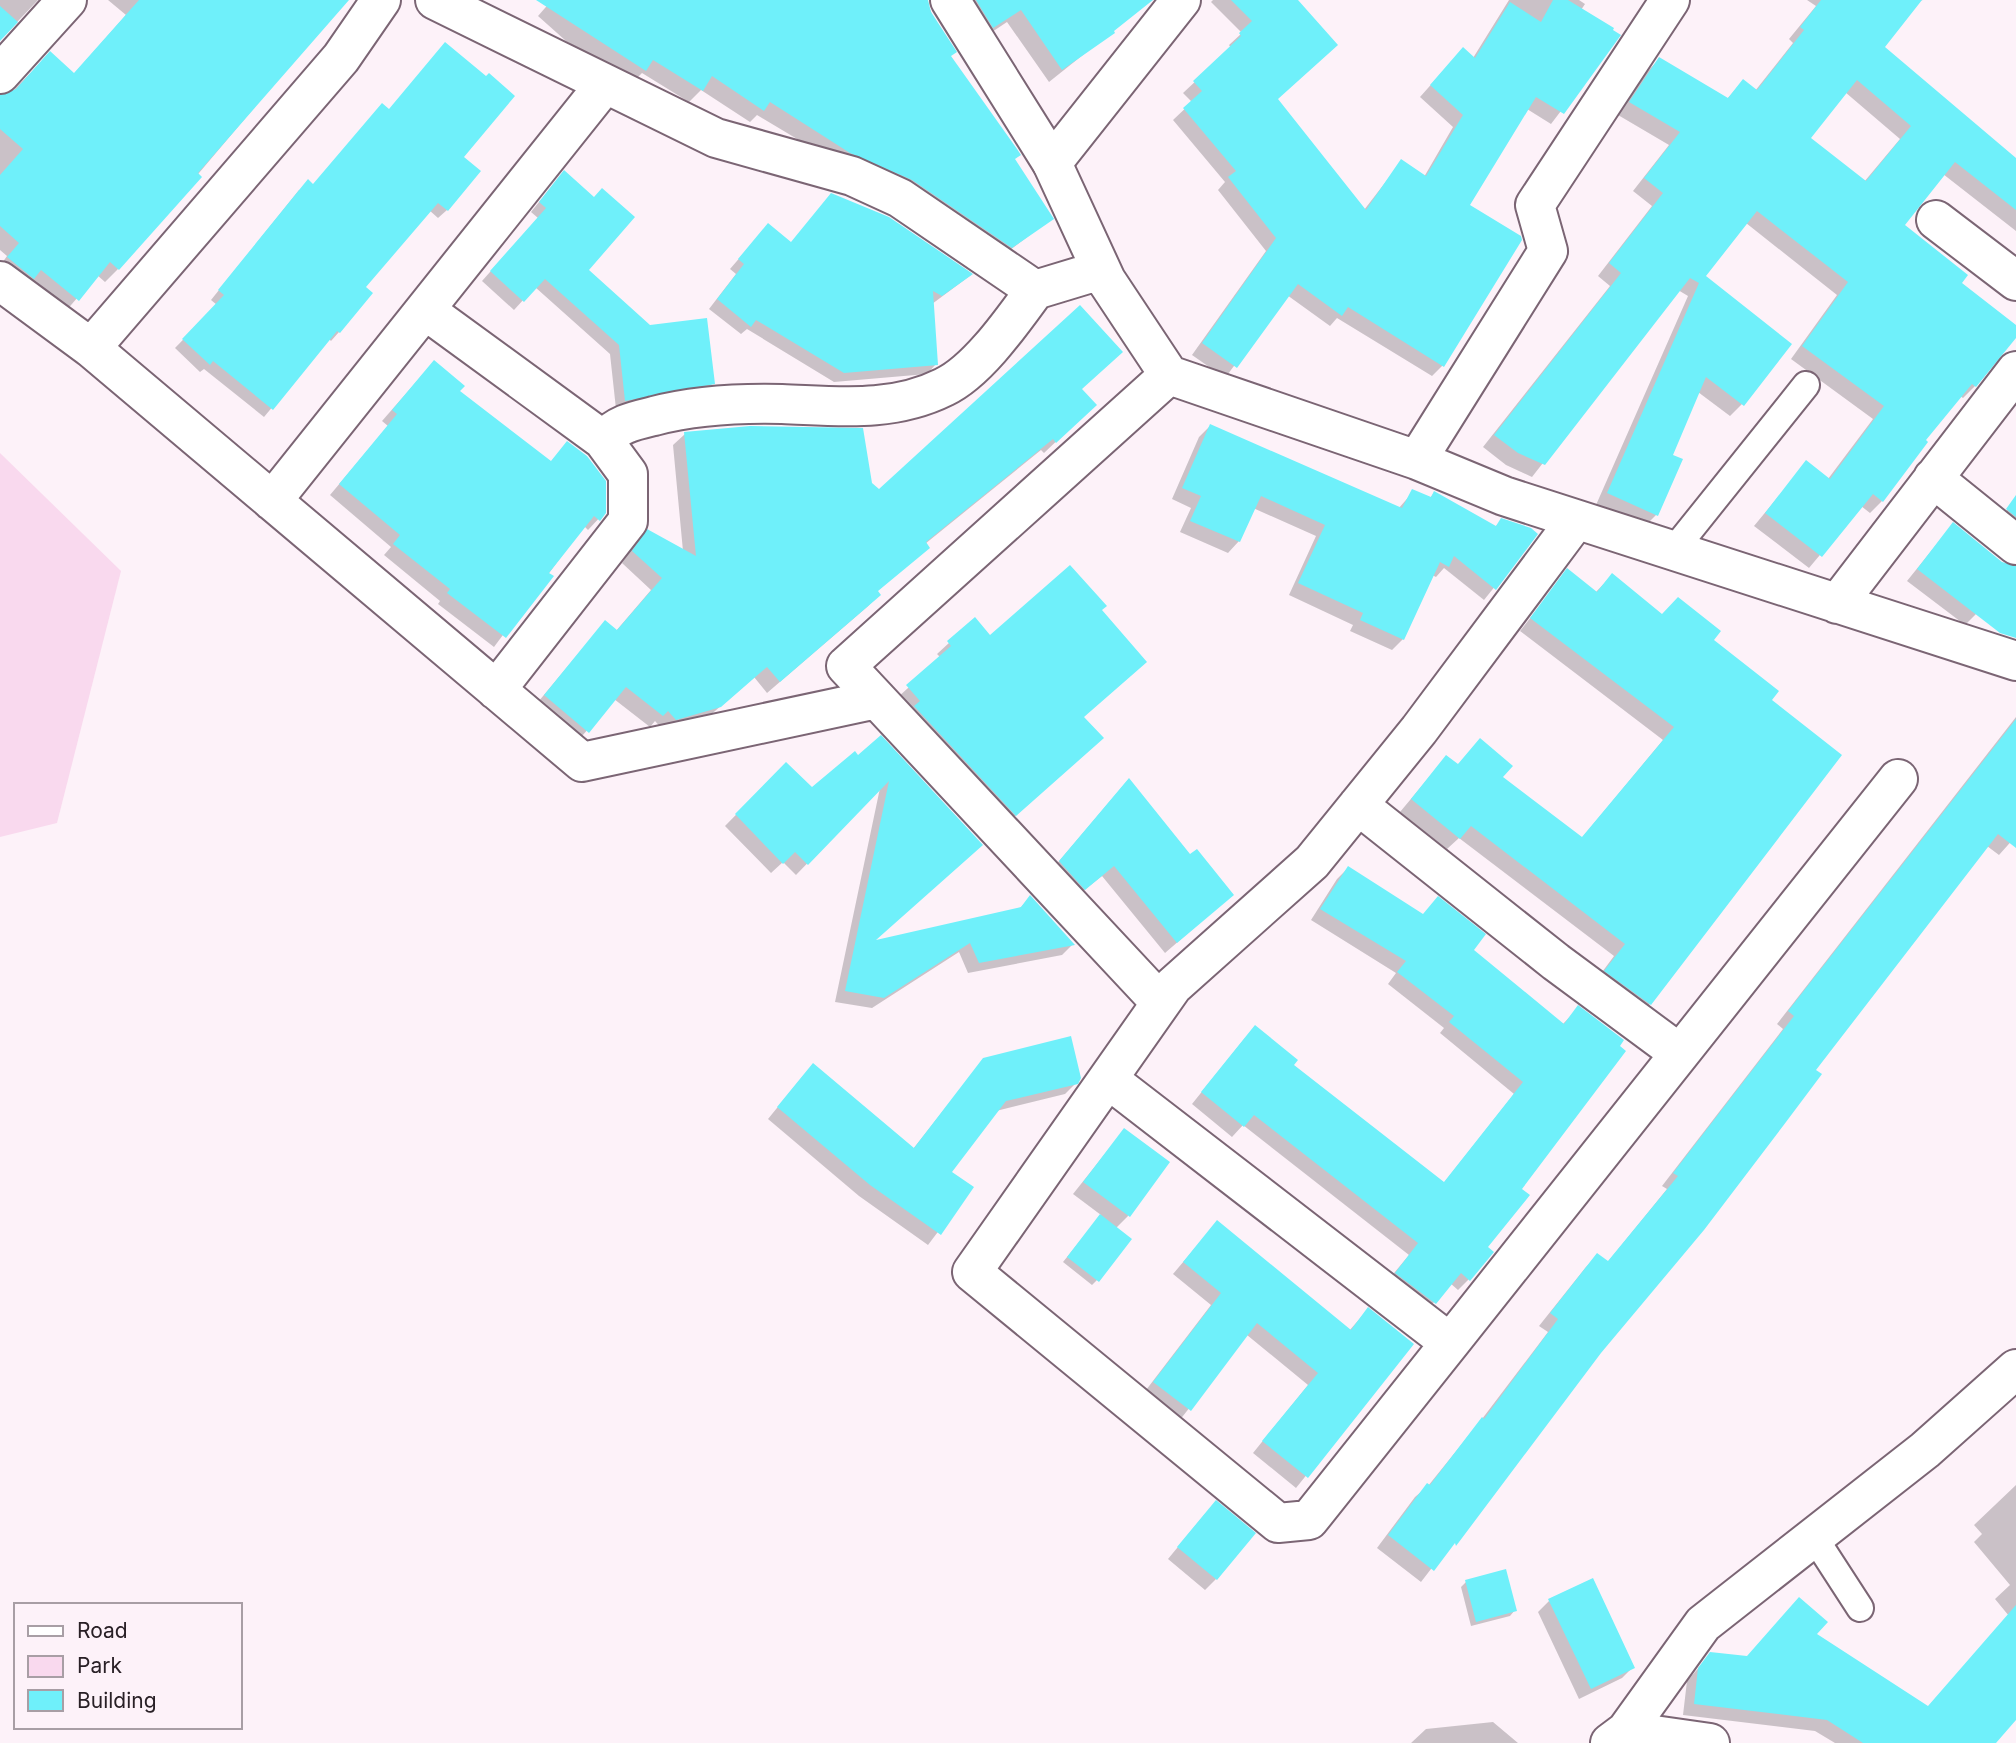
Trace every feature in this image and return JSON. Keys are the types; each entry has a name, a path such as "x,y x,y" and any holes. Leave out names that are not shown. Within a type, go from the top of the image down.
{"street":[{"path":"0,74 67,0"},
{"path":"91,348 341,58 381,0"},
{"path":"435,0 716,138 852,176 900,198 1035,290"},
{"path":"950,0 1052,163 1101,270 1169,376 1418,460 1504,496 2016,661"},
{"path":"1052,163 1181,0"},
{"path":"1418,460 1548,251 1535,205 1670,0"},
{"path":"272,501 605,84"},
{"path":"1936,220 2016,281"},
{"path":"603,440 616,426 703,406 778,404 860,408 906,402 947,386 998,341 1035,290 1101,270"},
{"path":"0,281 91,348 582,762 877,699"},
{"path":"425,310 603,440 628,474 628,521 496,690"},
{"path":"1837,604 2016,371"},
{"path":"1161,1003 846,666 1169,376"},
{"path":"1933,478 2016,545"},
{"path":"1576,520 1419,730 1312,862 1173,986 972,1272 1278,1524 1309,1520 1898,779"},
{"path":"1358,804 1556,962 1679,1053"},
{"path":"1108,1079 1450,1343"},
{"path":"1618,1737 1703,1624 1925,1450 2016,1369"},
{"path":"1618,1737 1710,1743"}],"lane":[{"path":"1673,551 1807,385"},
{"path":"1814,1537 1860,1608"}],"green space":[{"path":"0,453 121,571 57,823 0,837"}],"building":[{"path":"139,0 349,0 198,173 202,177 119,270 110,262 79,301 41,270 34,279 7,257 19,243 0,226 0,175 23,149 0,129 0,95 16,89 50,51 74,73"},
{"path":"536,0 928,0 931,12 957,52 951,56 1021,155 1015,159 1054,219 1012,248 912,180 850,153 770,102 764,111 712,76 703,91 653,60 646,71"},
{"path":"976,0 1153,0 1114,31 1115,33 1062,70 1021,10 993,28"},
{"path":"1231,0 1298,0 1338,45 1278,99 1366,210 1401,159 1426,176 1463,115 1430,85 1463,47 1475,58 1510,2 1541,22 1553,0 1568,0 1621,35 1564,114 1536,97 1470,205 1521,236 1522,240 1444,367 1348,307 1342,316 1298,284 1237,368 1202,343 1276,238 1228,177 1236,171 1183,108 1202,91 1193,81 1241,36 1239,33 1252,21"},
{"path":"1821,0 1922,0 1885,47 2016,158 2016,210 1955,162 1905,225 1968,275 1962,283 2016,325 2016,338 1976,387 1972,384 1926,440 1928,442 1883,502 1873,494 1822,557 1765,513 1806,460 1830,479 1884,406 1802,346 1848,282 1757,211 1706,276 1792,344 1744,406 1706,377 1673,455 1683,459 1658,516 1607,493 1699,283 1690,278 1545,465 1518,453 1494,435 1621,273 1609,263 1663,193 1644,178 1680,132 1629,102 1659,57 1728,98 1743,79 1757,90 1804,30 1800,27","holes":["1857,80 1911,126 1866,181 1811,138"]},
{"path":"0,6 18,22 0,41"},
{"path":"445,42 486,76 489,73 515,96 464,157 481,171 448,211 438,203 366,287 373,293 340,333 337,331 273,410 213,361 210,365 182,339 224,295 218,290 308,179 313,184 382,103 389,109"},
{"path":"564,170 594,197 602,188 635,217 589,270 650,325 707,318 715,384 625,401 619,345 545,279 524,302 490,271 546,208 539,202"},
{"path":"831,193 889,217 973,274 942,296 933,291 938,365 844,373 756,320 751,327 717,299 744,264 738,259 768,223 791,242"},
{"path":"1080,305 1123,352 1082,389 1097,405 1056,443 1053,439 926,542 930,548 878,591 881,595 780,682 767,667 721,707 676,720 668,711 663,716 626,687 589,733 544,695 605,620 617,630 662,578 632,551 647,529 696,556 684,432 750,426 863,428 872,483 879,489"},
{"path":"434,360 465,386 460,391 551,461 567,441 587,456 606,481 606,513 600,521 594,516 549,573 554,576 506,638 447,593 450,589 393,544 400,535 339,484 397,414 392,410"},
{"path":"1210,424 1402,508 1412,489 1431,497 1434,491 1496,526 1501,518 1531,528 1538,534 1496,590 1454,556 1449,567 1440,562 1404,640 1360,620 1363,613 1298,583 1325,525 1261,496 1240,542 1190,521 1201,496 1182,488"},
{"path":"2016,495 2016,517 2006,509"},
{"path":"1953,522 2002,562 2016,566 2016,638 2000,633 1917,569"},
{"path":"1070,565 1107,606 1102,610 1147,662 1084,717 1104,738 1016,816 914,706 920,701 906,685 951,646 947,641 975,617 990,635"},
{"path":"1567,568 1597,592 1612,573 1662,614 1678,597 1721,631 1714,640 1779,691 1772,700 1842,755 1651,1005 1604,971 1625,944 1471,826 1460,839 1411,799 1446,755 1458,764 1480,738 1513,766 1503,777 1582,837 1674,727 1530,618"},
{"path":"2016,719 2016,848 1998,834 1816,1070 1822,1074 1704,1230 1601,1353 1456,1546 1455,1543 1434,1571 1388,1535 1427,1483 1430,1485 1482,1417 1484,1419 1558,1319 1550,1313 1597,1253 1608,1261 1678,1176 1673,1173 1794,1016 1788,1011"},
{"path":"881,735 983,845 876,940 1021,907 1030,895 1075,945 979,963 970,943 884,998 845,991 889,781 808,865 795,852 783,864 735,814 786,762 812,787 855,751 858,755"},
{"path":"1129,778 1190,854 1197,849 1234,895 1177,943 1114,866 1085,890 1059,861"},
{"path":"1348,866 1423,914 1438,896 1486,934 1474,950 1564,1024 1578,1005 1624,1040 1620,1046 1626,1051 1522,1189 1530,1195 1488,1247 1494,1252 1470,1281 1461,1273 1436,1304 1395,1273 1418,1243 1254,1115 1244,1127 1201,1092 1255,1025 1298,1060 1294,1065 1444,1182 1523,1082 1449,1022 1454,1016 1397,972 1406,961 1320,909"},
{"path":"1071,1036 1081,1078 1078,1084 1006,1101 952,1172 974,1187 941,1235 870,1185 777,1107 813,1063 914,1148 983,1058"},
{"path":"1124,1128 1170,1162 1130,1217 1083,1182"},
{"path":"1100,1214 1132,1239 1099,1282 1067,1257"},
{"path":"1217,1220 1351,1330 1368,1307 1414,1344 1308,1478 1262,1441 1318,1373 1257,1323 1191,1411 1153,1382 1221,1293 1183,1262"},
{"path":"1216,1500 1256,1533 1217,1580 1177,1547"},
{"path":"1506,1569 1517,1611 1476,1622 1465,1580"},
{"path":"1593,1578 1635,1668 1591,1689 1548,1599"},
{"path":"1799,1597 1828,1622 1817,1634 1928,1706 2016,1605 2016,1720 1996,1743 1863,1743 1827,1720 1694,1704 1698,1668 1710,1652 1747,1656"}]}
